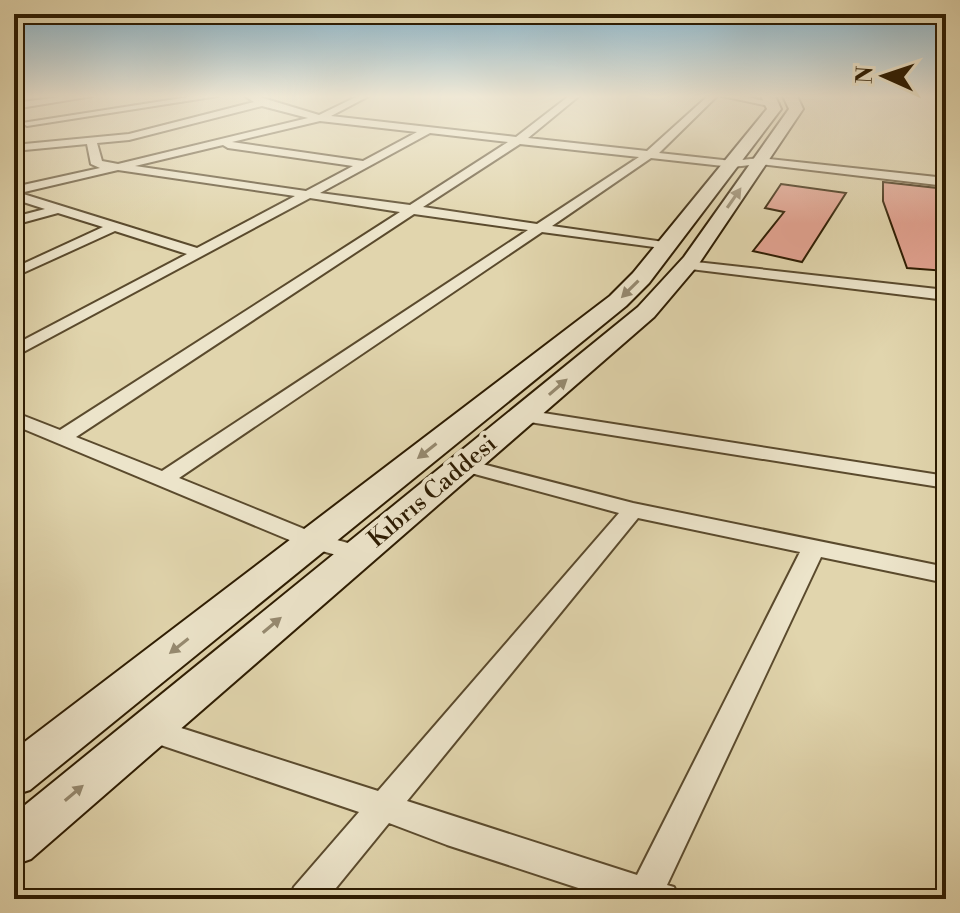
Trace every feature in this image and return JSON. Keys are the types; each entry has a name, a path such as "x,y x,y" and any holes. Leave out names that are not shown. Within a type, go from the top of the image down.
{"main road":[{"name":"Kıbrıs Caddesi","path":"14,843 646,312 676,256 746,162 768,139"},
{"path":"14,776 676,256"}],"street":[{"path":"48,139 57,145"},
{"path":"14,148 115,139"},
{"path":"14,193 234,139"},
{"path":"14,352 412,139"},
{"path":"516,139 946,182"},
{"path":"61,438 520,139"},
{"path":"163,480 652,153 667,139"},
{"path":"92,143 97,164 538,228 676,256 946,295"},
{"path":"216,143 363,164"},
{"path":"14,181 82,175"},
{"path":"14,193 55,210 198,253"},
{"path":"14,221 55,210"},
{"path":"14,273 114,227"},
{"path":"524,416 946,482"},
{"path":"14,418 312,541 358,553"},
{"path":"463,465 633,510 946,575"},
{"path":"306,899 633,510"},
{"path":"150,730 650,898 814,547"}],"building":[{"path":"883,182 946,189 946,271 907,268 883,201"},
{"path":"781,184 846,193 802,262 753,251 784,212 765,208"}]}
